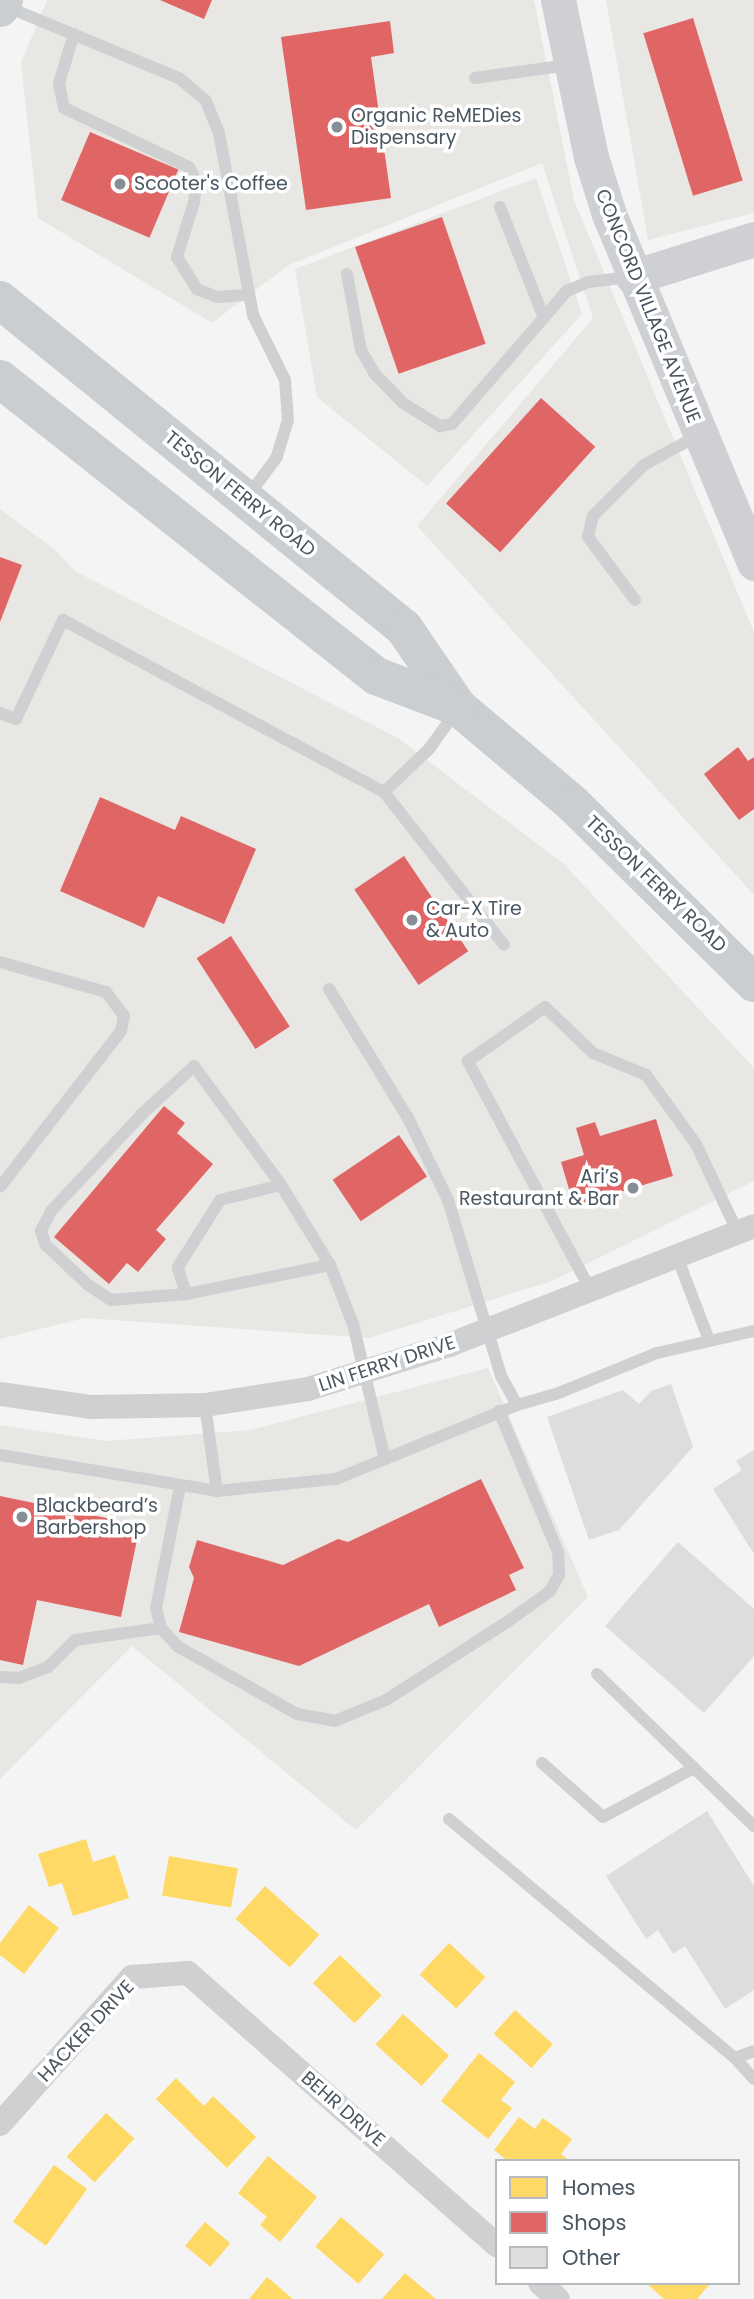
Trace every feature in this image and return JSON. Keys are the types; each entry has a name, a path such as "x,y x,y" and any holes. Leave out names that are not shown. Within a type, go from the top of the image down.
{"main road":[{"path":"0,272 13,310"},
{"name":"TESSON FERRY ROAD","path":"13,310 404,628 458,707 609,837 754,983"},
{"name":"TESSON FERRY ROAD","path":"0,379 376,676 458,707"}],"street":[{"name":"CONCORD VILLAGE AVENUE","path":"558,0 569,65 591,157 633,277 754,563"},
{"path":"633,277 754,239"},
{"name":"LIN FERRY DRIVE","path":"0,1394 90,1407 205,1405 309,1389 486,1331 676,1254 746,1229"},
{"name":"HACKER DRIVE","path":"0,2124 132,1977 188,1973"},
{"name":"BEHR DRIVE","path":"188,1973 495,2243"},
{"path":"542,2285 558,2299"}],"lane":[{"path":"2,4 179,78 206,101 219,133 253,315 285,380 288,420 277,457 246,499"},
{"path":"74,34 59,83 64,108 189,167 196,181 194,202 177,257 197,289 217,297 249,295"},
{"path":"475,78 569,65"},
{"path":"500,207 544,318"},
{"path":"347,274 361,350 374,374 431,424 452,424 567,291 588,282 633,277"},
{"path":"635,600 587,537 593,516 644,465 699,435"},
{"path":"0,713 16,719 63,620 384,792 504,945"},
{"path":"384,792 429,749 458,707"},
{"path":"0,962 106,992 124,1016 121,1031 0,1187"},
{"path":"329,989 408,1118 448,1200 501,1376 517,1405"},
{"path":"590,1289 468,1061 545,1007 593,1054 646,1075 696,1144 746,1229"},
{"path":"330,1265 186,1294 111,1300 88,1285 45,1244 41,1231 51,1211 141,1115 194,1066 281,1185 330,1265 353,1324 384,1459"},
{"path":"186,1294 178,1267 220,1200 281,1185"},
{"path":"676,1254 709,1340"},
{"path":"0,1455 217,1491 336,1479 499,1411 556,1394 657,1353 754,1331"},
{"path":"205,1405 217,1491"},
{"path":"180,1486 156,1608 161,1628 177,1646 298,1714 335,1721 398,1693 540,1598 559,1575 558,1552 499,1411"},
{"path":"0,1677 19,1678 48,1667 75,1640 102,1633 161,1628"},
{"path":"597,1674 754,1826"},
{"path":"542,1763 603,1817 694,1768"},
{"path":"449,1819 735,2058 754,2079"},
{"path":"735,2058 754,2050"}],"shaded area":[{"path":"47,0 534,0 574,200 754,632 754,895 417,526 593,318 542,163 289,265 212,323 38,218 21,63"},
{"path":"606,0 754,0 754,213 648,240"},
{"path":"536,178 582,314 427,486 317,397 295,269"},
{"path":"0,509 53,548 75,571 398,738 564,864 754,1068 754,1181 552,1281 369,1338 85,1318 0,1339"},
{"path":"488,1368 588,1597 356,1830 132,1646 0,1779 0,1425 106,1441 250,1430"}],"building: Homes":[{"path":"86,1839 93,1862 115,1855 129,1898 73,1916 62,1883 49,1887 38,1854"},
{"path":"169,1856 238,1868 231,1908 162,1895"},
{"path":"265,1886 319,1935 290,1968 236,1919"},
{"path":"29,1905 59,1928 24,1974 0,1955 0,1943"},
{"path":"449,1943 486,1977 456,2009 420,1974"},
{"path":"340,1955 382,1995 355,2023 313,1983"},
{"path":"515,2010 553,2044 531,2068 494,2034"},
{"path":"403,2014 449,2055 422,2086 376,2044"},
{"path":"479,2053 515,2082 501,2100 512,2108 488,2139 441,2101"},
{"path":"176,2078 204,2106 213,2096 256,2137 227,2168 156,2099"},
{"path":"106,2113 134,2138 95,2182 67,2157"},
{"path":"519,2117 535,2129 543,2118 572,2139 561,2154 567,2159 505,2159 494,2150"},
{"path":"268,2156 317,2197 280,2242 260,2225 267,2217 238,2193"},
{"path":"54,2165 87,2189 46,2246 13,2222"},
{"path":"341,2217 384,2254 358,2284 315,2246"},
{"path":"205,2222 230,2243 210,2267 185,2246"},
{"path":"405,2273 436,2299 382,2299"},
{"path":"267,2277 293,2299 249,2299"},
{"path":"648,2285 709,2285 697,2299 664,2299"}],"building: Shops":[{"path":"160,0 212,0 204,19"},
{"path":"693,18 743,181 693,196 643,33"},
{"name":"Organic ReMEDies Dispensary","path":"390,21 394,53 371,57 391,198 306,210 281,37"},
{"name":"Scooter's Coffee","path":"90,132 178,170 149,238 61,200"},
{"path":"442,217 486,344 399,374 355,247"},
{"path":"541,398 595,447 500,552 446,504"},
{"path":"0,557 22,565 0,622"},
{"path":"738,747 748,761 754,757 754,809 739,820 704,774"},
{"path":"100,797 175,830 181,816 256,849 224,924 158,896 144,928 60,891"},
{"name":"Car-X Tire & Auto","path":"404,856 468,951 419,985 354,890"},
{"path":"231,936 290,1027 255,1049 197,958"},
{"path":"164,1106 185,1123 177,1133 213,1164 156,1230 166,1239 138,1272 127,1263 109,1284 54,1237"},
{"path":"656,1119 673,1176 574,1206 561,1162 584,1155 576,1128 595,1122 600,1136"},
{"path":"399,1135 427,1176 361,1221 333,1180"},
{"path":"481,1479 524,1568 509,1575 516,1590 439,1627 429,1604 299,1666 179,1632 194,1578 189,1567 197,1540 283,1565 338,1539 348,1542"},
{"path":"0,1496 140,1525 121,1617 37,1600 23,1665 0,1660"}],"building: Other":[{"path":"671,1384 693,1447 619,1530 589,1540 547,1417 623,1390 639,1404 651,1391"},
{"path":"754,1450 754,1554 713,1489 742,1470 736,1461"},
{"path":"678,1542 754,1609 754,1656 704,1713 605,1626"},
{"path":"707,1811 754,1886 754,1990 725,2009 685,1946 673,1954 658,1930 646,1939 606,1876"}],"place":[{"name":"Organic ReMEDies Dispensary","path":"337,127"},
{"name":"Scooter's Coffee","path":"120,184"},
{"name":"Car-X Tire & Auto","path":"412,920"},
{"name":"Ari’s Restaurant & Bar","path":"633,1188"},
{"name":"Blackbeard’s Barbershop","path":"22,1517"}]}
